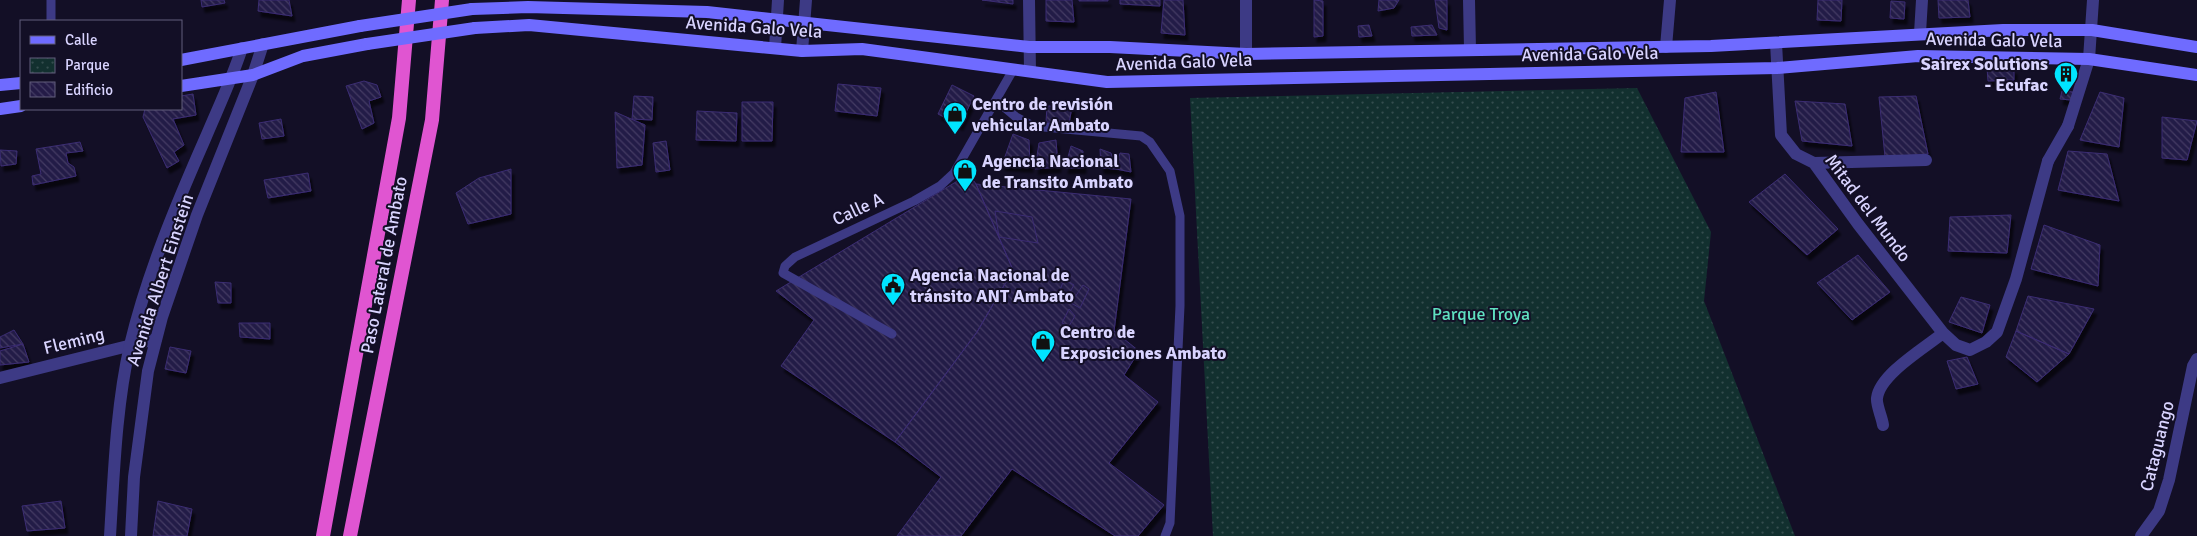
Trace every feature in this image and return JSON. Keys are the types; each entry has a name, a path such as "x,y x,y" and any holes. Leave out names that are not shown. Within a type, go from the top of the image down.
{"highway":[{"name":"Paso Lateral de Ambato","path":"323,536 399,118 409,0"},
{"name":"Paso Lateral de Ambato","path":"350,536 432,120 442,0"}],"main road":[{"name":"Avenida Galo Vela","path":"182,60 360,26 472,10 528,7 687,12 777,19 1029,47 1110,47 1246,54 1666,47 1776,43 1920,33 2092,30 2197,47"},
{"name":"Avenida Galo Vela","path":"182,86 253,75 303,56 367,44 475,28 529,25 802,51 862,49 1107,82 1777,68 1918,56 2089,59 2197,75"},
{"path":"0,85 20,83"},
{"path":"0,109 20,106"}],"street":[{"path":"776,48 778,0"},
{"path":"802,51 806,0"},
{"path":"1029,0 1030,71"},
{"path":"1246,0 1246,54"},
{"path":"1469,0 1470,49"},
{"path":"1666,47 1670,0"},
{"path":"1920,33 1922,0"},
{"path":"2089,59 2093,0"},
{"name":"Mitad del Mundo","path":"1776,43 1781,135 1796,154 1814,163 1858,224 1943,333 1956,345 1970,350 1986,342 1997,332 2016,280 2048,161 2068,126 2089,59"},
{"name":"Avenida Albert Einstein","path":"130,536 135,468 148,371 156,339 197,215 253,75 263,44"},
{"name":"Avenida Albert Einstein","path":"110,536 121,396 130,345 144,297 173,216 232,79 242,48"},
{"path":"1814,163 1926,160"},
{"path":"1883,424 1877,398 1885,380 1943,333"},
{"name":"Fleming","path":"0,378 156,339"},
{"name":"Cataguango","path":"2141,536 2159,511 2169,480 2193,366 2197,359"}],"lane":[{"path":"51,0 51,20"},
{"name":"Calle A","path":"892,334 783,273 785,266 795,257 914,201 940,186 954,173 1013,70"},
{"path":"997,100 1016,117 1032,126 1141,136 1150,142 1170,171 1180,216 1180,306 1170,523 1165,536"}],"green space":[{"name":"Parque Troya","path":"1637,88 1711,232 1704,301 1795,536 1213,536 1190,98"}],"building":[{"path":"201,0 224,0 225,3 202,7"},
{"path":"259,0 289,0 292,16 258,11"},
{"path":"982,0 1013,0 1013,4"},
{"path":"1046,0 1072,0 1074,22 1046,21"},
{"path":"1108,0 1108,1 1079,1"},
{"path":"1120,0 1160,0 1160,6 1120,4"},
{"path":"1164,0 1183,0 1185,35 1161,33"},
{"path":"1314,0 1323,1 1323,36 1314,37"},
{"path":"1379,0 1399,0 1394,8 1378,11"},
{"path":"1435,0 1447,0 1447,30 1439,28"},
{"path":"1818,0 1842,0 1841,21 1817,20"},
{"path":"1938,0 1968,0 1970,17 1939,18"},
{"path":"1891,1 1905,2 1904,19 1890,18"},
{"path":"1369,25 1372,36 1359,37 1358,26"},
{"path":"1432,25 1437,35 1412,36 1411,27"},
{"path":"1987,68 2014,69 2014,80 1988,81"},
{"path":"364,81 377,85 381,97 369,101 374,123 362,129 346,86"},
{"path":"838,84 881,88 877,116 835,111"},
{"path":"952,85 974,96 960,125 938,114"},
{"name":"Sairex Solutions - Ecufac","path":"2062,91 2073,92 2071,100 2060,99"},
{"path":"1716,92 1724,152 1681,152 1685,98"},
{"path":"2100,92 2124,98 2119,147 2080,140"},
{"path":"193,94 196,115 173,119 184,145 174,152 179,161 167,168 143,117 145,110 182,110 182,96"},
{"path":"634,96 653,97 652,120 632,119"},
{"path":"1916,96 1928,154 1885,157 1879,97"},
{"path":"1795,101 1845,104 1852,146 1802,141"},
{"path":"742,102 773,102 772,141 742,141"},
{"path":"1047,106 1072,106 1069,124 1046,122"},
{"path":"697,111 737,113 736,141 696,140"},
{"path":"615,112 645,125 642,165 617,168"},
{"path":"2162,117 2197,121 2187,160 2162,158"},
{"path":"281,119 284,136 262,139 259,123"},
{"path":"1013,134 1029,140 1030,167 1002,165"},
{"path":"1056,140 1058,167 1035,169 1039,143"},
{"path":"666,141 670,170 656,172 653,143"},
{"path":"80,142 83,151 66,153 68,163 74,167 76,176 33,185 32,176 41,174 36,149"},
{"path":"1071,146 1083,151 1083,168 1065,168"},
{"path":"1100,149 1111,153 1116,169 1101,168"},
{"path":"0,150 17,151 16,164 1,166"},
{"path":"2068,151 2107,154 2119,201 2058,190"},
{"path":"1120,153 1129,154 1131,172 1116,169"},
{"path":"511,169 511,214 468,224 456,193 479,178"},
{"path":"308,173 311,191 268,198 264,180"},
{"name":"Agencia Nacional de tránsito ANT Ambato","path":"969,174 976,184 1013,270 977,332 895,442 781,366 814,320 776,291"},
{"path":"1785,174 1838,229 1807,255 1749,202"},
{"name":"Centro de Exposiciones Ambato","path":"976,184 1131,199 1114,331 1139,351 1124,375 1158,402 1109,463 1164,505 1138,536 1115,536 1012,469 961,536 897,536 941,477 895,442 977,332 1013,270"},
{"path":"995,211 1032,217 1038,243 999,237"},
{"path":"2011,215 2007,253 1948,251 1950,217"},
{"path":"2044,225 2100,245 2098,286 2031,269"},
{"path":"1858,255 1890,292 1852,320 1817,283"},
{"path":"1064,280 1074,285 1065,300 1057,297"},
{"path":"215,282 231,283 231,303 218,303"},
{"path":"1083,285 1089,289 1080,308 1071,303"},
{"path":"2028,296 2094,309 2069,354 2016,331"},
{"path":"1961,297 1990,305 1982,333 1949,322"},
{"path":"1069,309 1075,316 1069,326 1062,323"},
{"path":"239,323 270,323 270,339 240,337"},
{"path":"14,330 23,344 0,348 0,337"},
{"path":"2016,331 2069,354 2037,382 2006,357"},
{"path":"23,344 29,362 0,365 0,351"},
{"path":"170,347 191,351 186,373 165,369"},
{"path":"1967,357 1978,384 1956,389 1947,361"},
{"path":"61,501 65,528 27,531 22,506"},
{"path":"158,501 192,509 187,536 153,536"}],"place":[{"name":"Sairex Solutions - Ecufac","path":"2066,95"},
{"name":"Centro de revisión vehicular Ambato","path":"955,135"},
{"name":"Agencia Nacional de Transito Ambato","path":"965,192"},
{"name":"Agencia Nacional de tránsito ANT Ambato","path":"893,306"},
{"name":"Centro de Exposiciones Ambato","path":"1043,363"}]}
